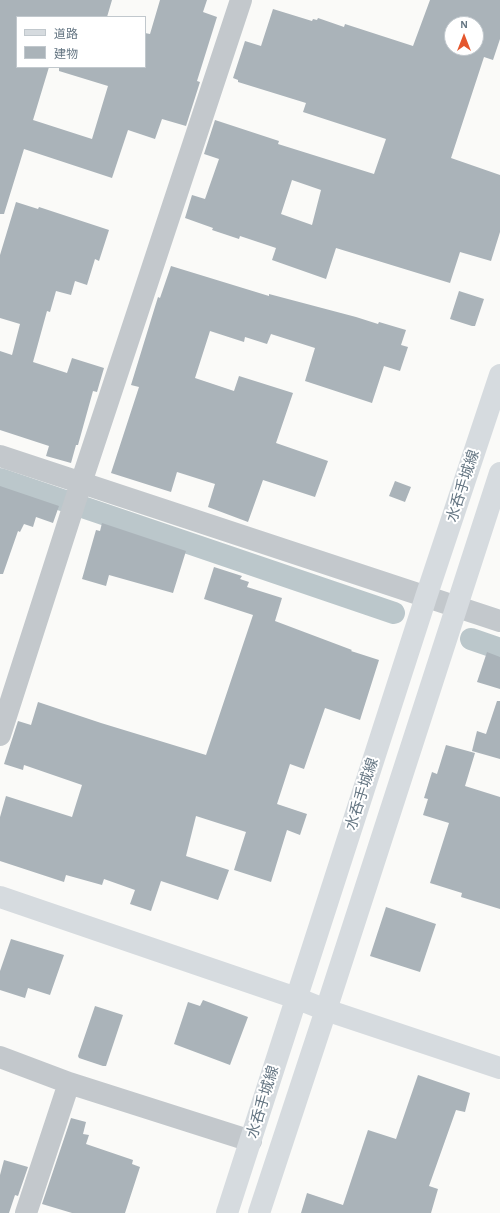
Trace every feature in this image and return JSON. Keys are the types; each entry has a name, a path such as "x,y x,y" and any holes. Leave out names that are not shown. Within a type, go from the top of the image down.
{"main road":[{"name":"水呑手城線","path":"227,1213 426,597 500,375"},
{"name":"水呑手城線","path":"259,1213 500,473"},
{"path":"0,897 296,998 326,1010 500,1068"}],"street":[{"path":"0,735 81,483 241,0"},
{"path":"0,456 500,622"},
{"path":"0,1057 69,1083 251,1141"},
{"path":"26,1213 69,1083"}],"building":[{"path":"0,0 112,0 107,16 16,16 16,68 49,68 33,120 92,139 108,86 59,71 59,68 146,68 146,33 150,34 160,0 207,0 203,12 217,17 197,81 200,82 186,126 162,119 155,139 128,130 112,178 24,149 4,214 0,214"},
{"path":"430,0 500,0 500,39 493,60 484,57 451,158 500,175 500,232 491,261 460,252 450,283 336,248 326,279 272,260 276,248 240,236 239,239 212,230 213,228 185,218 192,195 205,199 219,159 204,154 215,120 279,141 278,144 374,174 386,139 303,112 306,103 238,82 238,80 233,78 245,41 261,46 273,9 312,21 313,19 317,20 318,18 344,27 345,24 413,46","holes":["292,180 321,190 312,225 281,214"]},
{"path":"16,202 38,209 39,207 109,230 99,261 95,259 87,285 75,281 71,295 56,291 50,312 47,311 33,362 67,373 72,358 104,368 97,392 93,391 78,445 76,445 71,463 46,456 49,446 0,430 0,351 12,355 20,324 0,318 0,255"},
{"path":"171,266 269,296 269,294 378,324 379,322 406,330 401,345 408,347 400,371 384,366 372,403 305,381 315,348 271,334 267,344 245,337 244,342 210,331 195,378 234,391 239,376 293,393 276,443 328,461 315,497 263,480 248,522 208,507 215,484 177,472 171,492 111,473 139,387 131,385 158,297 160,298"},
{"path":"459,291 484,299 475,326 450,319"},
{"path":"395,481 411,487 405,502 389,496"},
{"path":"0,486 59,506 53,523 36,517 33,527 24,524 20,532 18,531 3,574 0,574"},
{"path":"102,523 186,551 173,593 109,575 106,586 82,579 96,530 100,531"},
{"path":"214,567 242,576 240,579 249,582 247,587 282,598 275,621 352,650 351,651 379,660 360,720 325,708 304,769 290,764 277,804 307,814 300,835 287,830 271,882 234,870 246,832 196,816 186,856 229,870 218,900 161,881 151,911 130,904 135,890 104,879 102,885 66,875 64,882 0,861 0,817 6,796 72,817 82,785 24,765 23,770 4,764 18,721 31,725 38,702 206,755 253,615 204,599"},
{"path":"487,652 500,657 500,689 477,682"},
{"path":"497,701 500,701 500,759 472,751 477,731 486,734"},
{"path":"446,745 475,753 465,786 500,797 500,909 461,897 462,893 430,883 449,823 423,815 428,799 424,798 432,772 437,774"},
{"path":"386,907 436,924 420,972 370,956"},
{"path":"11,939 64,955 50,995 28,988 25,998 0,990 0,971"},
{"path":"203,1000 248,1017 230,1065 174,1044 188,1002 200,1006"},
{"path":"95,1006 123,1015 106,1066 79,1058 78,1056"},
{"path":"418,1075 470,1093 465,1112 456,1110 429,1186 438,1189 431,1213 301,1213 307,1193 343,1205 368,1130 396,1139"},
{"path":"71,1118 86,1122 83,1134 89,1135 86,1144 133,1160 132,1164 140,1167 125,1213 72,1213 42,1204"},
{"path":"4,1160 28,1167 18,1196 15,1195 9,1213 0,1213 0,1175"}],"waterway":[{"path":"0,479 394,613"},
{"path":"471,639 500,649"}]}
